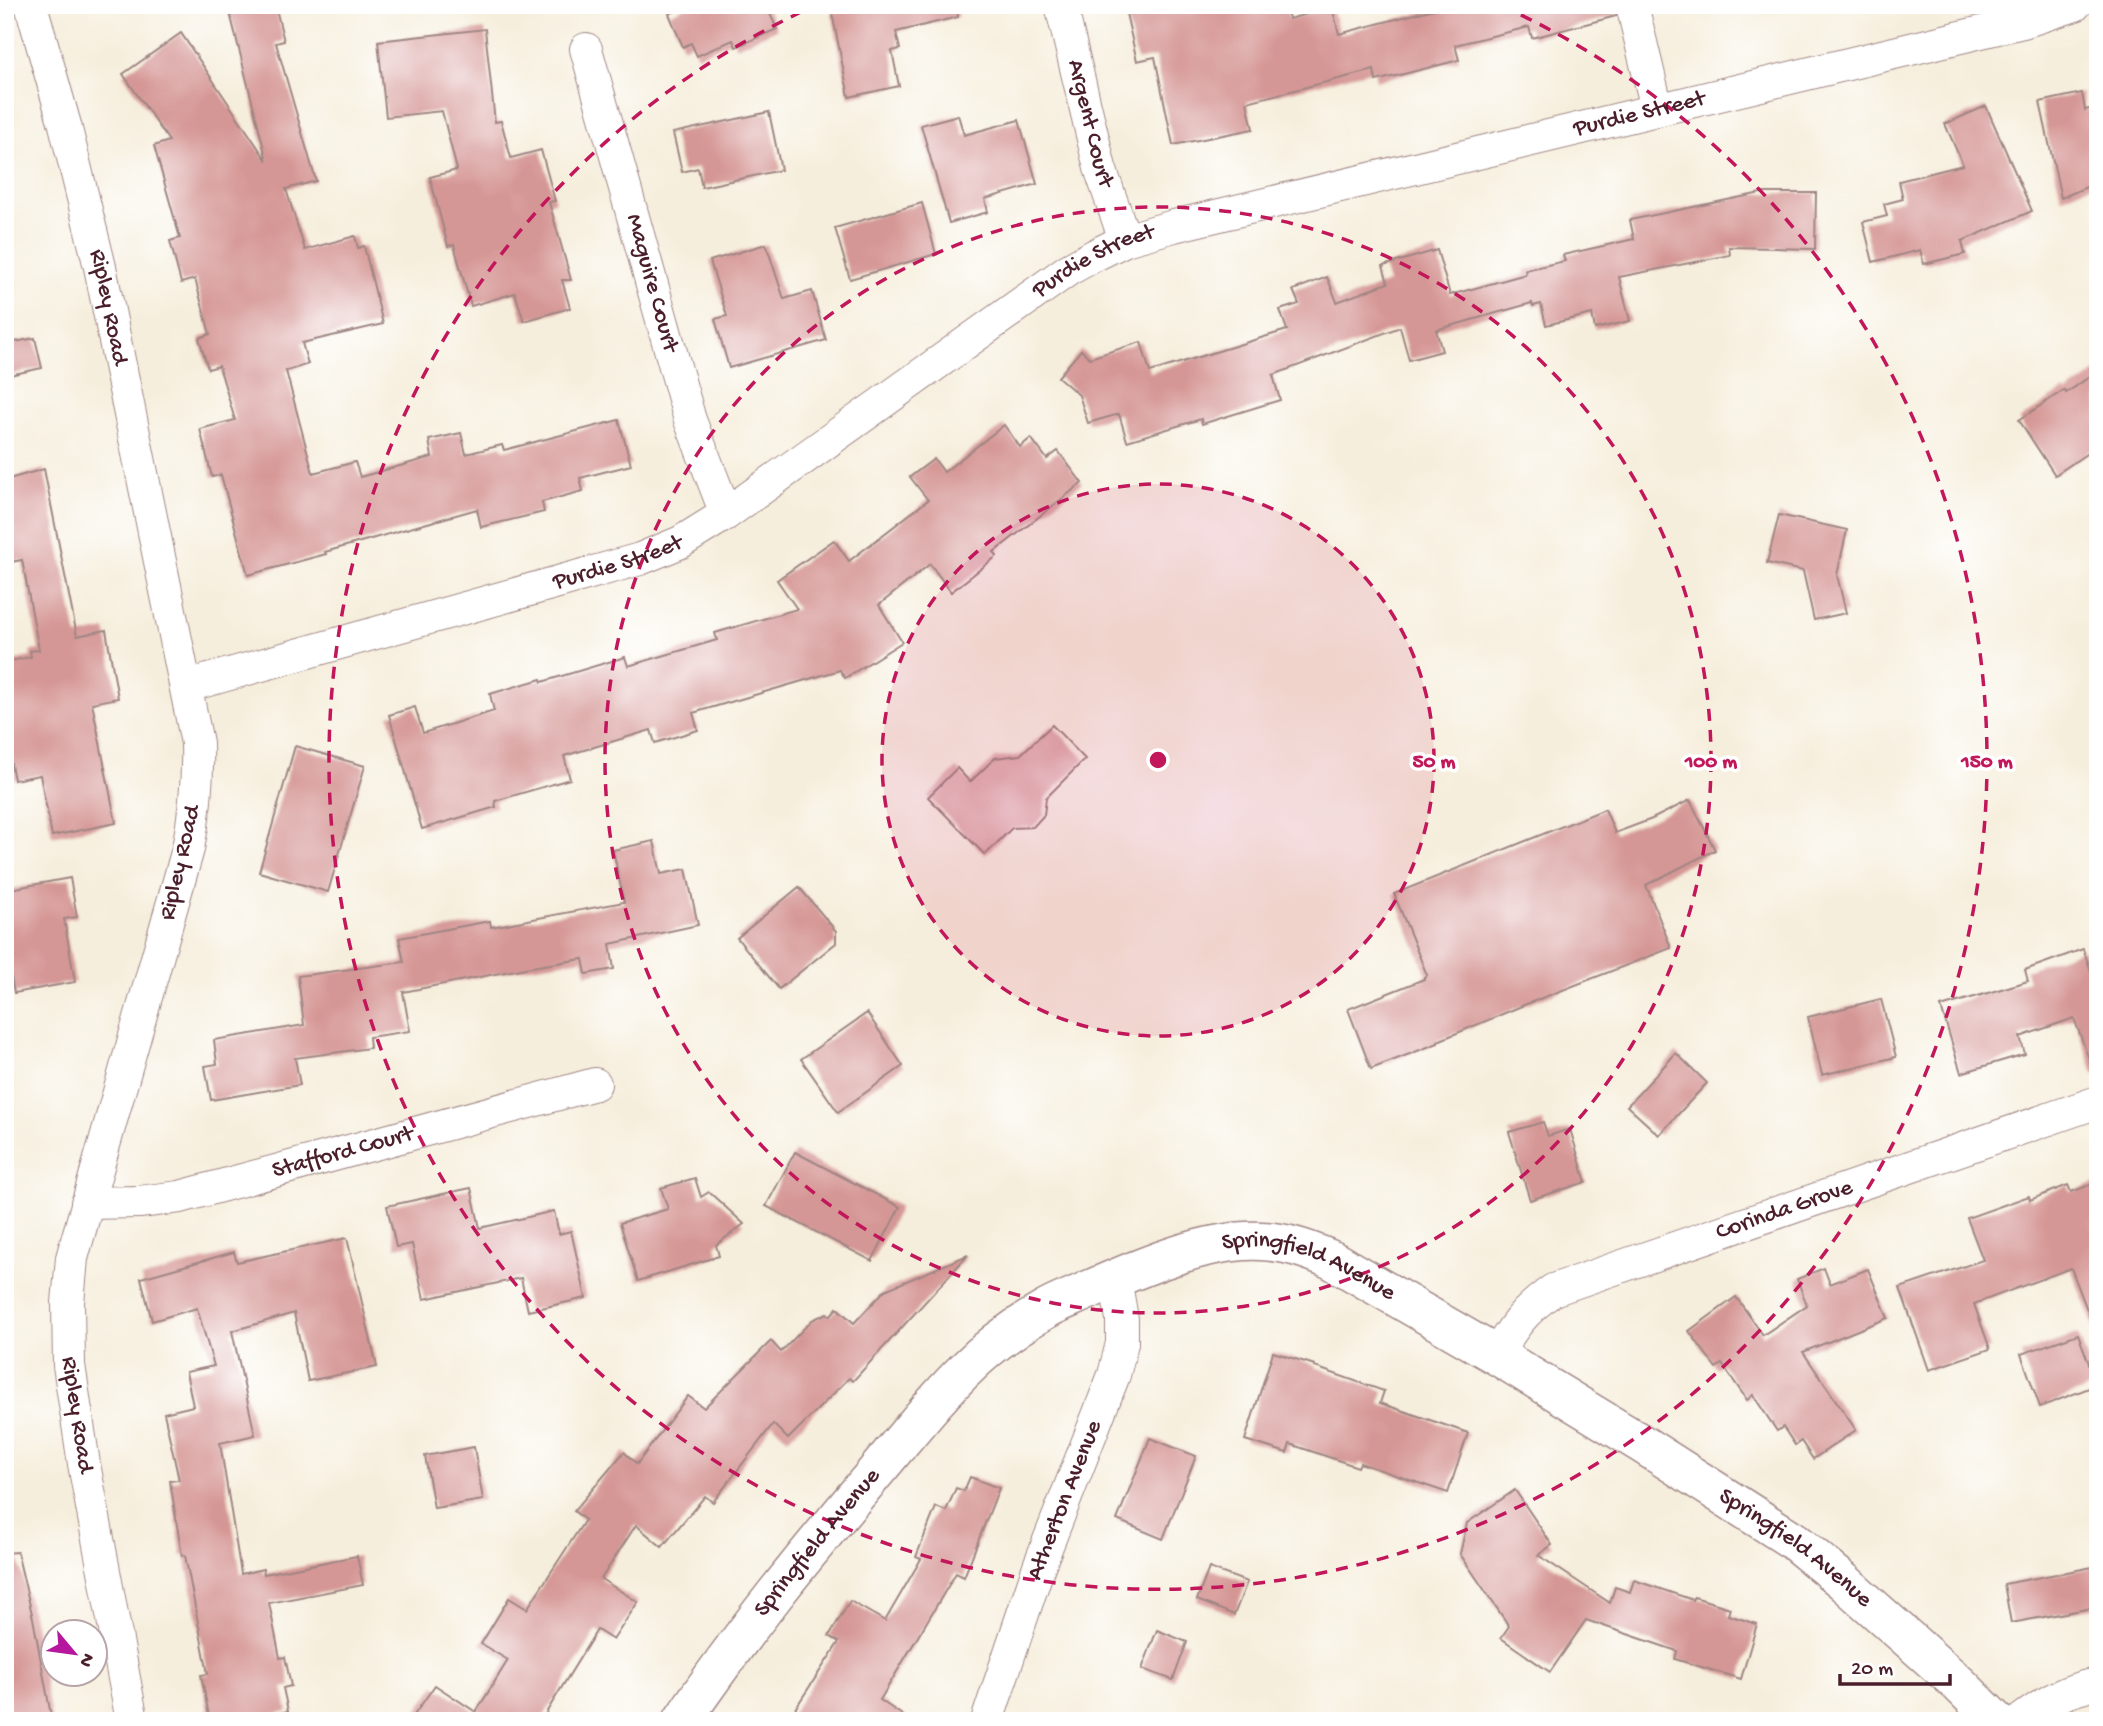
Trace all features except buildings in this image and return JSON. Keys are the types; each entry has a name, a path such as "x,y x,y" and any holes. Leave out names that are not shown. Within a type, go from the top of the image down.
{"street":[{"name":"Ripley Road","path":"31,5 100,267 197,743 198,779 193,826 72,1258 68,1303 69,1365 84,1464 132,1721"},
{"name":"Argent Court","path":"1061,5 1100,168 1125,240"},
{"path":"1632,5 1657,110"},
{"name":"Purdie Street","path":"187,686 640,559 681,542 726,514 1068,271 1125,240 2022,22 2075,5"},
{"name":"Maguire Court","path":"586,49 691,420 726,514"},
{"name":"Stafford Court","path":"87,1203 180,1198 595,1084"},
{"name":"Corinda Grove","path":"1496,1355 1527,1309 1553,1290 2098,1102"},
{"name":"Springfield Avenue","path":"682,1721 711,1678 824,1532 965,1370 1004,1337 1045,1310 1115,1278 1190,1251 1259,1240 1306,1248 1332,1260 1496,1355 1794,1541 1863,1598 1996,1721"},
{"name":"Atherton Avenue","path":"987,1721 1040,1566 1114,1375 1122,1343 1122,1319 1115,1278"},
{"path":"2020,1721 2057,1695 2098,1684"}]}
